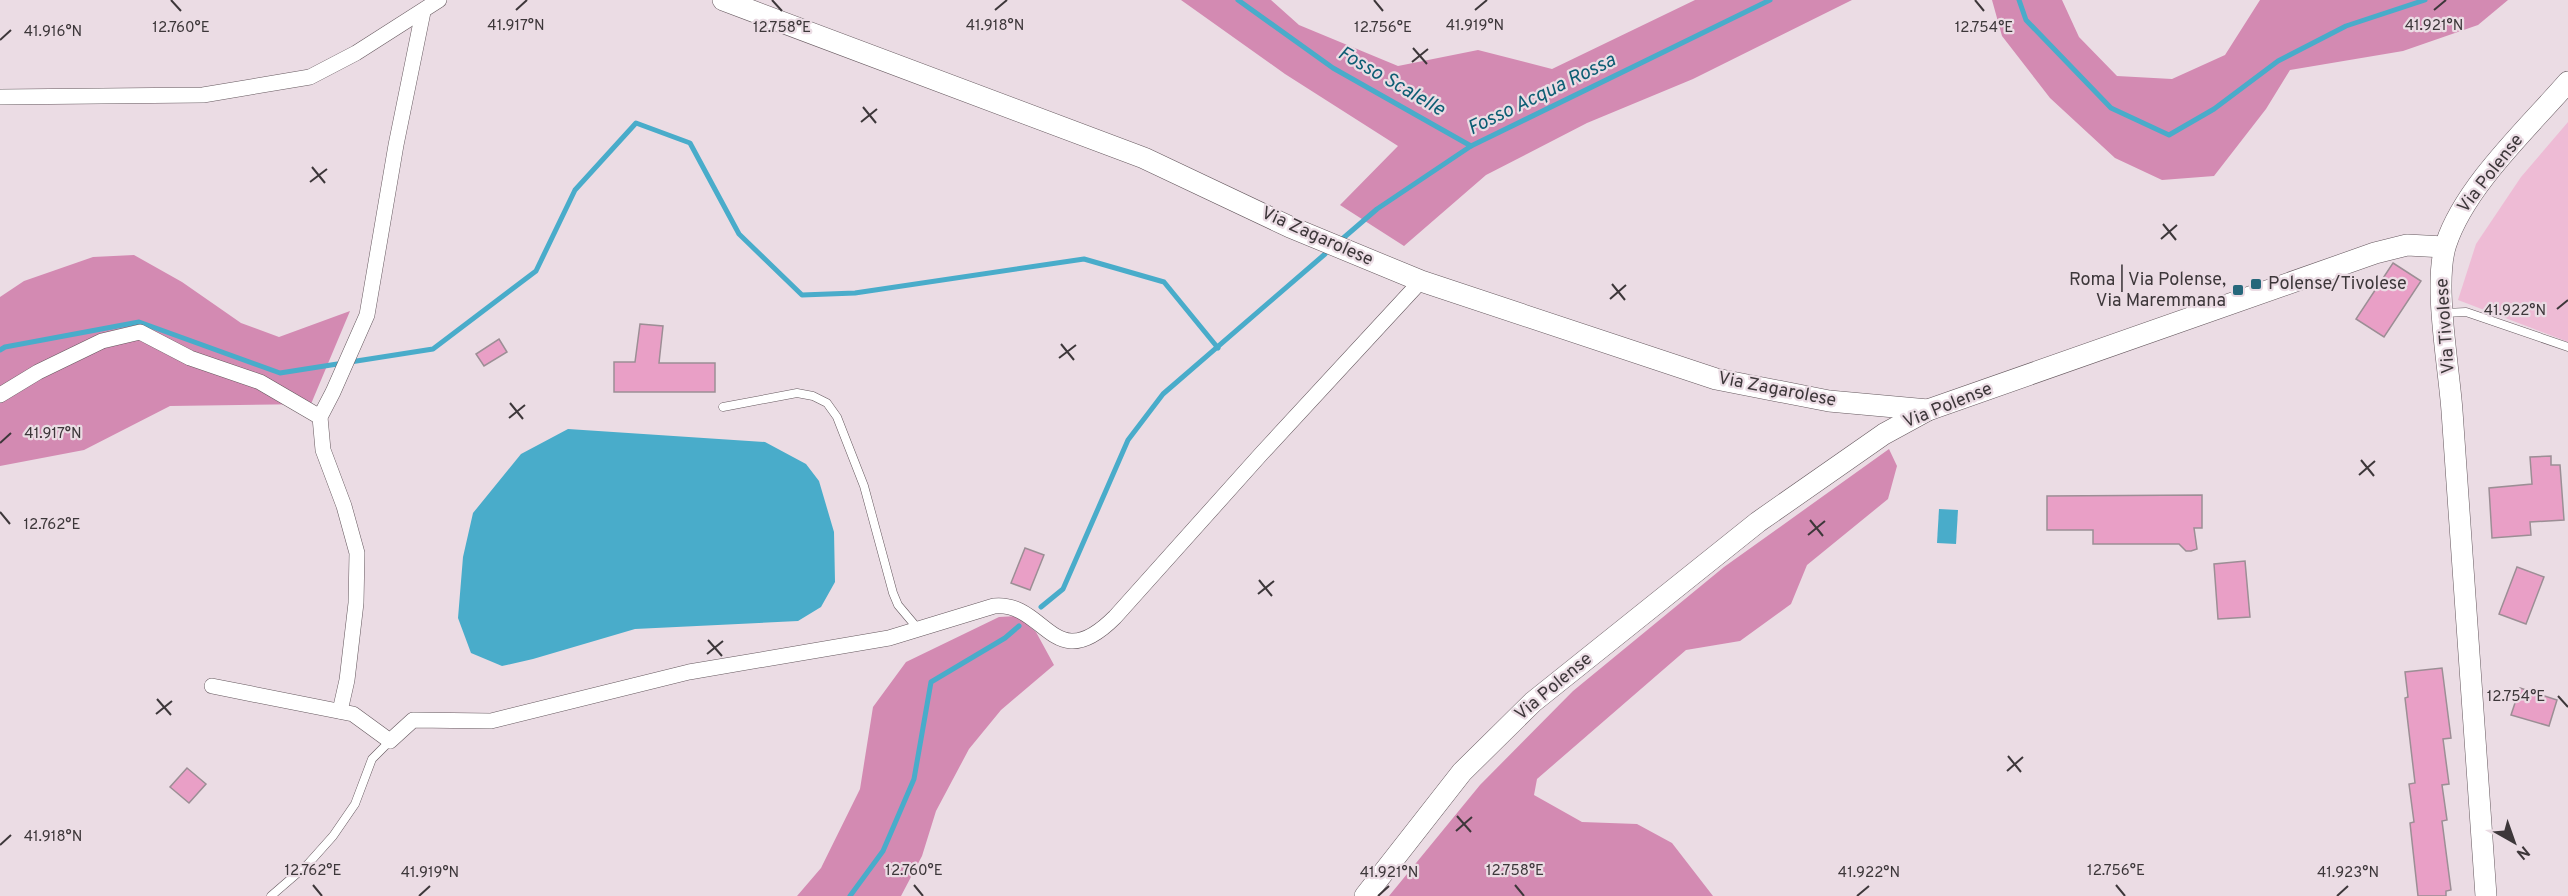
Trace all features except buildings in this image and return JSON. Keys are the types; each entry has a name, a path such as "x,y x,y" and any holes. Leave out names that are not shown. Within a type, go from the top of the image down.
{"main road":[{"name":"Via Zagarolese","path":"723,0 1144,158 1290,227 1421,281 1716,379 1829,401 1928,410"},
{"name":"Via Polense","path":"1365,896 1462,772 1533,702 1758,522 1884,434 1928,410 2386,250 2419,244 2445,247 2456,219 2476,189 2568,82"},
{"name":"Via Tivolese","path":"2445,247 2442,274 2443,313 2452,406 2486,896"}],"street":[{"path":"0,97 203,95 310,77 356,53 440,0"},
{"path":"340,711 347,680 356,603 357,553 344,506 323,450 320,417 368,315 396,145 423,12"},
{"path":"212,686 353,714 390,741 413,720 491,721 689,672 920,631 977,610 1002,605 1016,609 1047,632 1069,641 1088,639 1115,617 1421,281"},
{"path":"0,395 38,372 102,341 140,332 190,358 260,382 320,417"}],"lane":[{"path":"2443,313 2466,312 2568,347"},
{"path":"723,407 797,393 813,396 827,403 837,417 864,486 892,593 898,606 920,631"},
{"path":"271,896 308,864 333,836 355,804 372,759 390,741"}],"shaded area":[{"path":"1181,0 1271,0 1299,25 1398,66 1478,50 1552,69 1695,0 1852,0 1693,79 1587,123 1486,175 1404,246 1340,205 1398,146 1285,74"},
{"path":"1992,0 2062,0 2079,37 2117,76 2172,79 2225,55 2260,0 2508,0 2478,25 2403,51 2290,70 2266,109 2214,176 2162,180 2115,158 2050,98 2002,36"},
{"path":"2568,122 2568,342 2458,300 2476,244 2521,177"},
{"path":"134,255 182,282 241,323 279,337 350,311 311,404 170,406 84,450 0,466 0,297 24,281 93,257"},
{"path":"1889,449 1897,466 1888,499 1807,565 1791,604 1740,641 1686,650 1537,779 1534,795 1582,822 1637,824 1672,843 1713,896 1389,896 1480,785 1573,691 1724,567"},
{"path":"1017,616 1036,632 1054,665 1001,710 969,749 936,811 922,856 901,896 797,896 821,868 860,789 873,707 906,662 999,617"}],"water":[{"path":"568,429 765,442 806,464 819,481 834,532 835,582 821,607 798,621 635,629 502,666 471,653 458,618 463,557 473,513 521,454"},
{"path":"1939,509 1958,510 1956,544 1937,543"}],"waterway":[{"name":"Fosso Scalelle","path":"1238,0 1333,68 1471,146"},
{"name":"Fosso Acqua Rossa","path":"1341,240 1377,209 1471,146 1770,0"},
{"name":"Fosso Acqua Rossa","path":"2019,0 2026,20 2111,108 2169,135 2214,109 2278,61 2346,26 2425,0"},
{"path":"0,350 5,347 139,322 280,373 433,349 536,271 575,190 636,123 690,143 739,234 802,295 855,293 1084,259 1164,282 1218,348"},
{"name":"Fosso Acqua Rossa","path":"1041,607 1063,589 1128,440 1163,394 1325,254"},
{"name":"Fosso Acqua Rossa","path":"850,896 883,851 914,779 931,682 1005,638 1019,626"}],"place":[{"name":"Polense/Tivolese","path":"2256,284"},
{"name":"Roma | Via Polense, Via Maremmana","path":"2238,290"}]}
